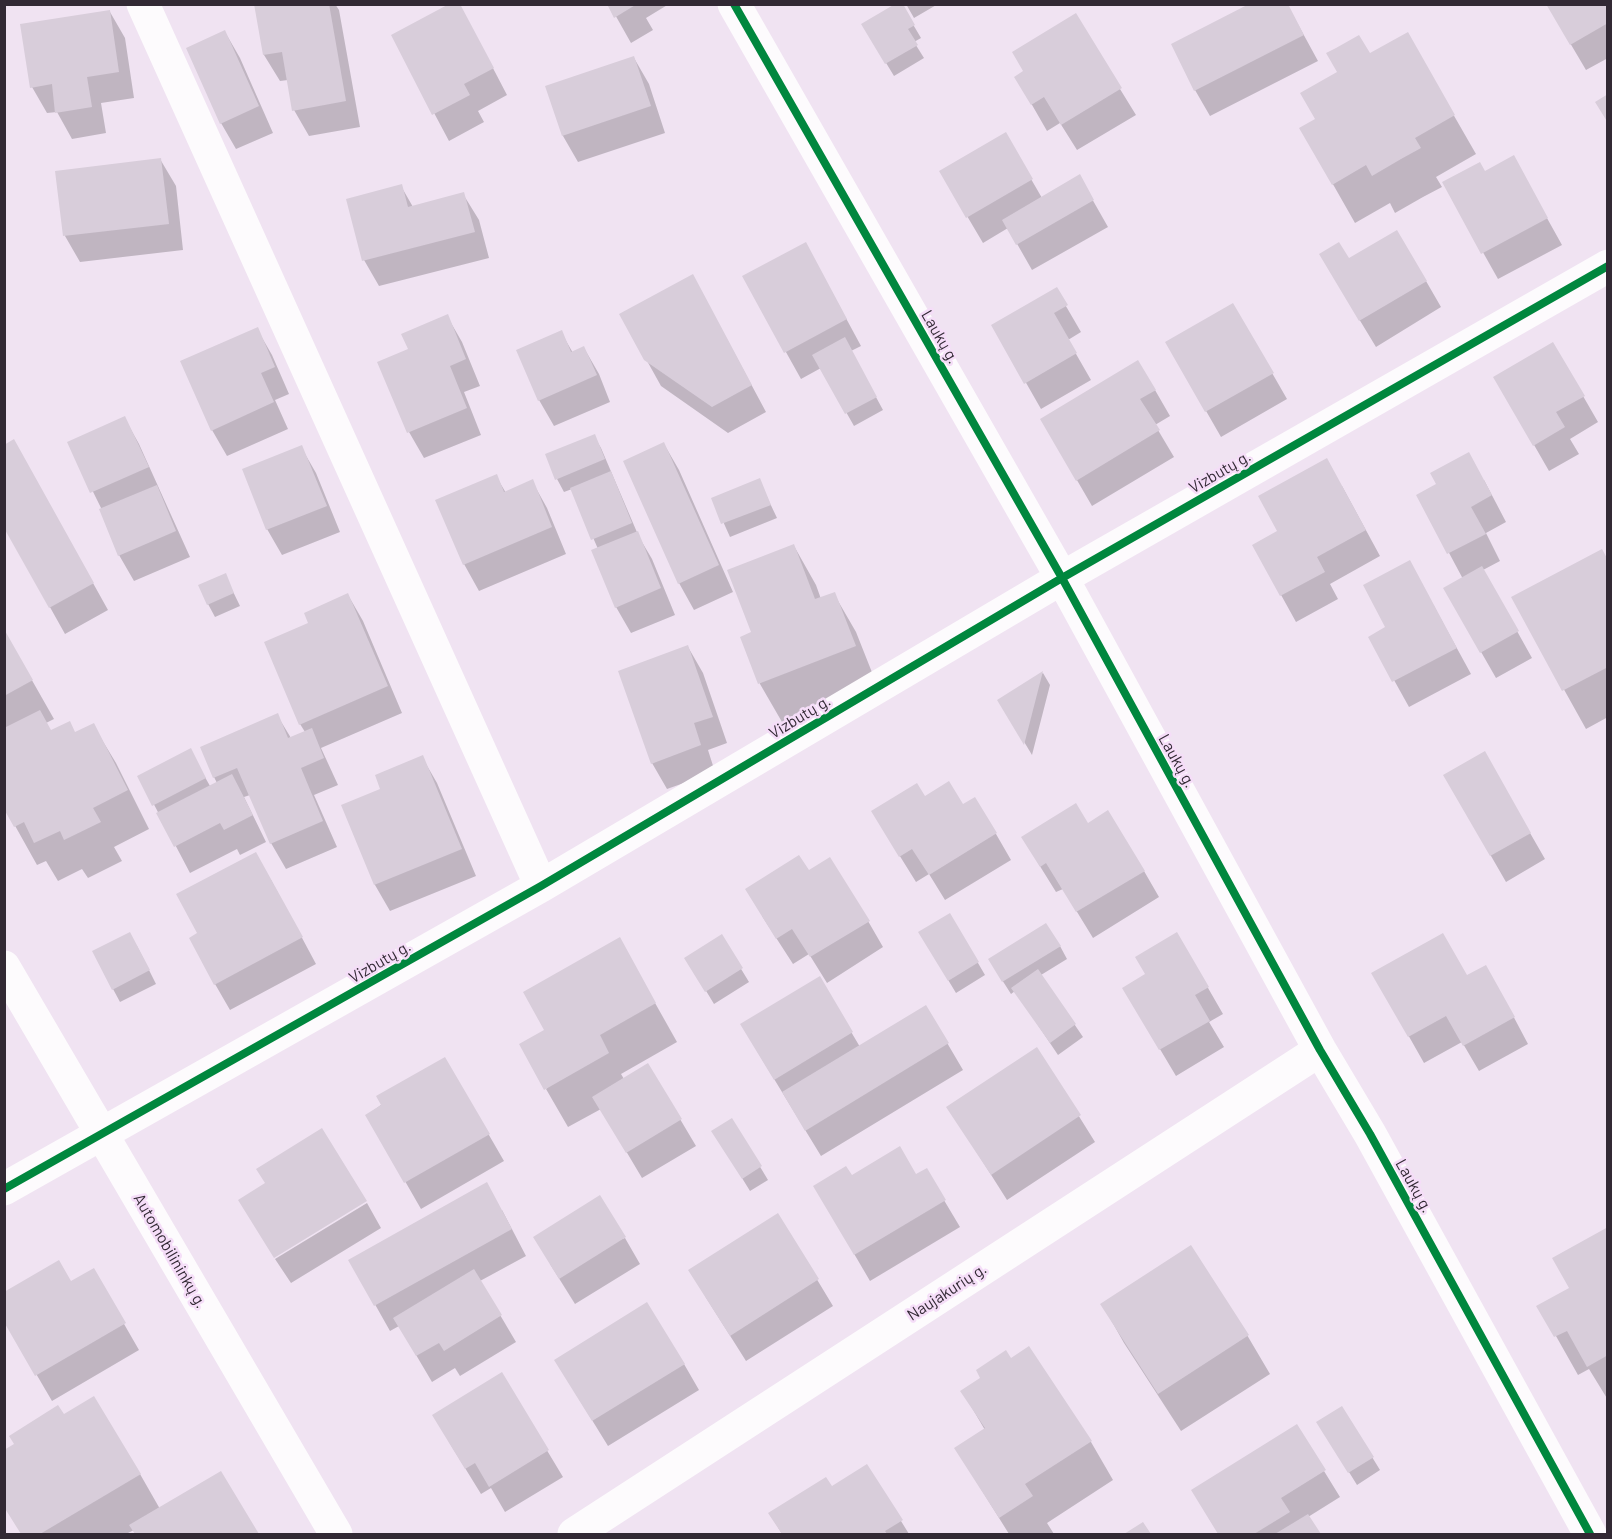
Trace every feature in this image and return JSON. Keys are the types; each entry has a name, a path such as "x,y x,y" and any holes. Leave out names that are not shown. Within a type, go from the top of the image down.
{"street":[{"path":"142,4 541,886"},
{"name":"Laukų g.","path":"734,4 1062,578 1320,1050 1370,1134 1590,1534"},
{"name":"Vizbutų g.","path":"4,1189 541,886 1062,578 1608,266"},
{"name":"Automobilininkų g.","path":"4,968 336,1534"},
{"name":"Naujakurių g.","path":"574,1534 1320,1050"}],"building":[{"path":"254,4 329,4 346,101 292,111 282,52 263,55"},
{"path":"449,4 460,4 494,68 464,84 470,95 432,115 391,35"},
{"path":"607,4 637,4 614,18"},
{"path":"895,4 903,4 915,25 908,29 918,45 885,64 861,24"},
{"path":"1249,4 1288,4 1304,35 1194,91 1171,44"},
{"path":"1546,4 1608,4 1608,23 1570,45"},
{"path":"110,10 119,72 87,77 92,107 55,113 52,84 30,88 20,24"},
{"path":"1076,13 1122,88 1061,125 1044,97 1031,105 1014,77 1023,71 1012,52"},
{"path":"225,30 259,106 220,124 186,48"},
{"path":"1408,32 1455,115 1415,138 1421,148 1372,176 1366,165 1332,185 1299,128 1315,119 1300,93 1337,72 1326,53 1359,35 1370,53"},
{"path":"634,56 651,106 562,136 545,86"},
{"path":"1608,94 1608,123 1595,102"},
{"path":"1006,132 1033,179 966,218 939,171"},
{"path":"1514,155 1548,218 1481,254 1442,182 1480,162 1485,171"},
{"path":"161,158 169,224 63,236 55,171"},
{"path":"1080,174 1094,200 1016,245 1002,220"},
{"path":"402,184 408,207 464,192 475,232 362,261 346,199"},
{"path":"1397,230 1427,281 1359,321 1319,254 1339,242 1349,258"},
{"path":"806,242 847,319 784,353 742,276"},
{"path":"693,274 752,385 712,407 644,360 619,314"},
{"path":"1057,287 1068,305 1054,313 1077,353 1024,384 991,325"},
{"path":"1233,303 1274,373 1205,412 1165,342"},
{"path":"448,314 466,359 450,366 467,408 407,433 377,362 408,349 401,334"},
{"path":"258,327 275,367 261,373 274,402 211,431 180,361"},
{"path":"562,330 571,352 584,346 597,375 538,401 516,350"},
{"path":"845,337 877,397 845,414 812,355"},
{"path":"1553,342 1585,396 1556,412 1565,427 1533,446 1493,377"},
{"path":"1138,360 1156,390 1140,399 1160,430 1076,481 1040,419"},
{"path":"125,416 149,467 90,493 67,442"},
{"path":"595,434 605,459 555,480 545,454"},
{"path":"14,439 94,583 49,608 4,528 4,445"},
{"path":"664,442 719,565 678,584 623,461"},
{"path":"302,445 327,506 266,530 242,469"},
{"path":"1469,452 1492,495 1471,507 1486,534 1447,554 1416,495 1436,484 1430,473"},
{"path":"1327,458 1366,530 1317,557 1325,572 1280,596 1252,545 1277,531 1258,496"},
{"path":"611,471 632,523 591,540 570,488"},
{"path":"497,474 504,492 533,479 552,527 463,565 435,500"},
{"path":"760,478 771,505 721,524 711,498"},
{"path":"157,485 176,531 118,556 99,509"},
{"path":"638,531 661,588 615,608 591,550"},
{"path":"794,544 815,599 835,592 856,646 758,684 740,637 751,632 727,570"},
{"path":"1602,549 1608,560 1608,667 1562,691 1511,597"},
{"path":"1410,560 1457,648 1392,682 1368,637 1385,627 1363,585"},
{"path":"1482,566 1519,631 1480,653 1443,588"},
{"path":"226,573 234,593 207,605 198,585"},
{"path":"348,593 388,686 299,725 264,642 308,623 304,613"},
{"path":"4,629 33,680 4,696"},
{"path":"688,645 713,717 694,723 701,745 651,764 618,671"},
{"path":"1043,671 1024,745 997,700"},
{"path":"40,710 51,730 70,721 75,732 94,723 128,790 93,808 101,822 64,840 60,831 34,843 24,822 14,827 4,809 4,728"},
{"path":"278,713 288,738 312,728 324,758 301,768 323,821 270,844 237,768 213,778 200,747"},
{"path":"191,748 206,778 152,806 137,776"},
{"path":"1485,751 1531,833 1490,856 1443,775"},
{"path":"423,755 462,849 374,885 341,805 380,789 375,775"},
{"path":"232,774 253,815 224,830 220,823 174,847 156,813"},
{"path":"949,781 963,804 975,797 997,833 929,875 912,849 899,857 871,811 917,783 925,796"},
{"path":"1076,803 1088,823 1108,810 1145,871 1076,912 1046,863 1040,867 1021,837"},
{"path":"256,852 303,937 214,985 189,938 197,933 176,894"},
{"path":"799,855 809,870 830,857 870,921 810,957 792,929 776,939 745,889"},
{"path":"950,913 979,962 948,981 918,932"},
{"path":"1046,923 1061,946 1002,982 988,959"},
{"path":"130,932 150,970 112,990 92,951"},
{"path":"1177,932 1209,987 1195,995 1210,1021 1159,1050 1122,988 1145,974 1135,957"},
{"path":"1443,933 1467,975 1486,965 1515,1017 1463,1046 1446,1016 1408,1037 1371,973"},
{"path":"722,934 743,968 705,992 684,958"},
{"path":"620,937 656,1003 600,1035 609,1053 544,1090 519,1044 544,1030 523,992"},
{"path":"1038,969 1076,1024 1050,1043 1011,988"},
{"path":"820,976 853,1032 774,1080 740,1024"},
{"path":"926,1005 949,1043 805,1131 782,1092"},
{"path":"1037,1047 1081,1115 991,1175 946,1107"},
{"path":"445,1057 490,1134 404,1183 365,1115 381,1105 376,1096"},
{"path":"648,1063 682,1119 626,1153 592,1097"},
{"path":"732,1118 762,1166 742,1179 711,1131"},
{"path":"322,1128 367,1201 274,1258 238,1200 265,1183 256,1169"},
{"path":"900,1146 916,1174 927,1168 946,1200 854,1255 813,1186 846,1166 852,1175"},
{"path":"487,1182 512,1229 374,1306 348,1260"},
{"path":"600,1195 626,1237 559,1279 533,1237"},
{"path":"778,1213 819,1279 730,1336 688,1270"},
{"path":"1608,1227 1608,1355 1587,1367 1567,1331 1554,1337 1536,1306 1569,1288 1552,1258"},
{"path":"1191,1245 1249,1335 1158,1394 1100,1304"},
{"path":"59,1260 71,1281 94,1268 126,1323 35,1376 4,1322 4,1292"},
{"path":"474,1269 502,1315 444,1351 439,1343 416,1356 393,1318"},
{"path":"647,1302 685,1364 592,1421 554,1360"},
{"path":"1029,1346 1092,1441 1025,1484 1033,1496 999,1518 954,1448 985,1428 960,1391 980,1378 976,1370 1006,1350 1011,1358"},
{"path":"502,1372 549,1450 489,1487 475,1463 465,1469 432,1415"},
{"path":"94,1396 141,1474 40,1534 21,1534 4,1507 4,1450 14,1444 9,1436 58,1405 64,1414"},
{"path":"1342,1406 1374,1457 1348,1473 1316,1422"},
{"path":"1297,1424 1326,1470 1281,1498 1290,1512 1254,1534 1218,1534 1191,1490"},
{"path":"867,1464 903,1520 885,1531 887,1534 782,1534 768,1513 826,1477 832,1486"},
{"path":"221,1471 259,1534 135,1534 129,1525"},
{"path":"1308,1514 1321,1534 1275,1534"},
{"path":"1143,1522 1151,1534 1124,1534"}],"cycle path":[{"path":"734,4 1062,578 1320,1050 1370,1134 1590,1534"},
{"path":"4,1189 541,886 1062,578 1608,266"}]}
